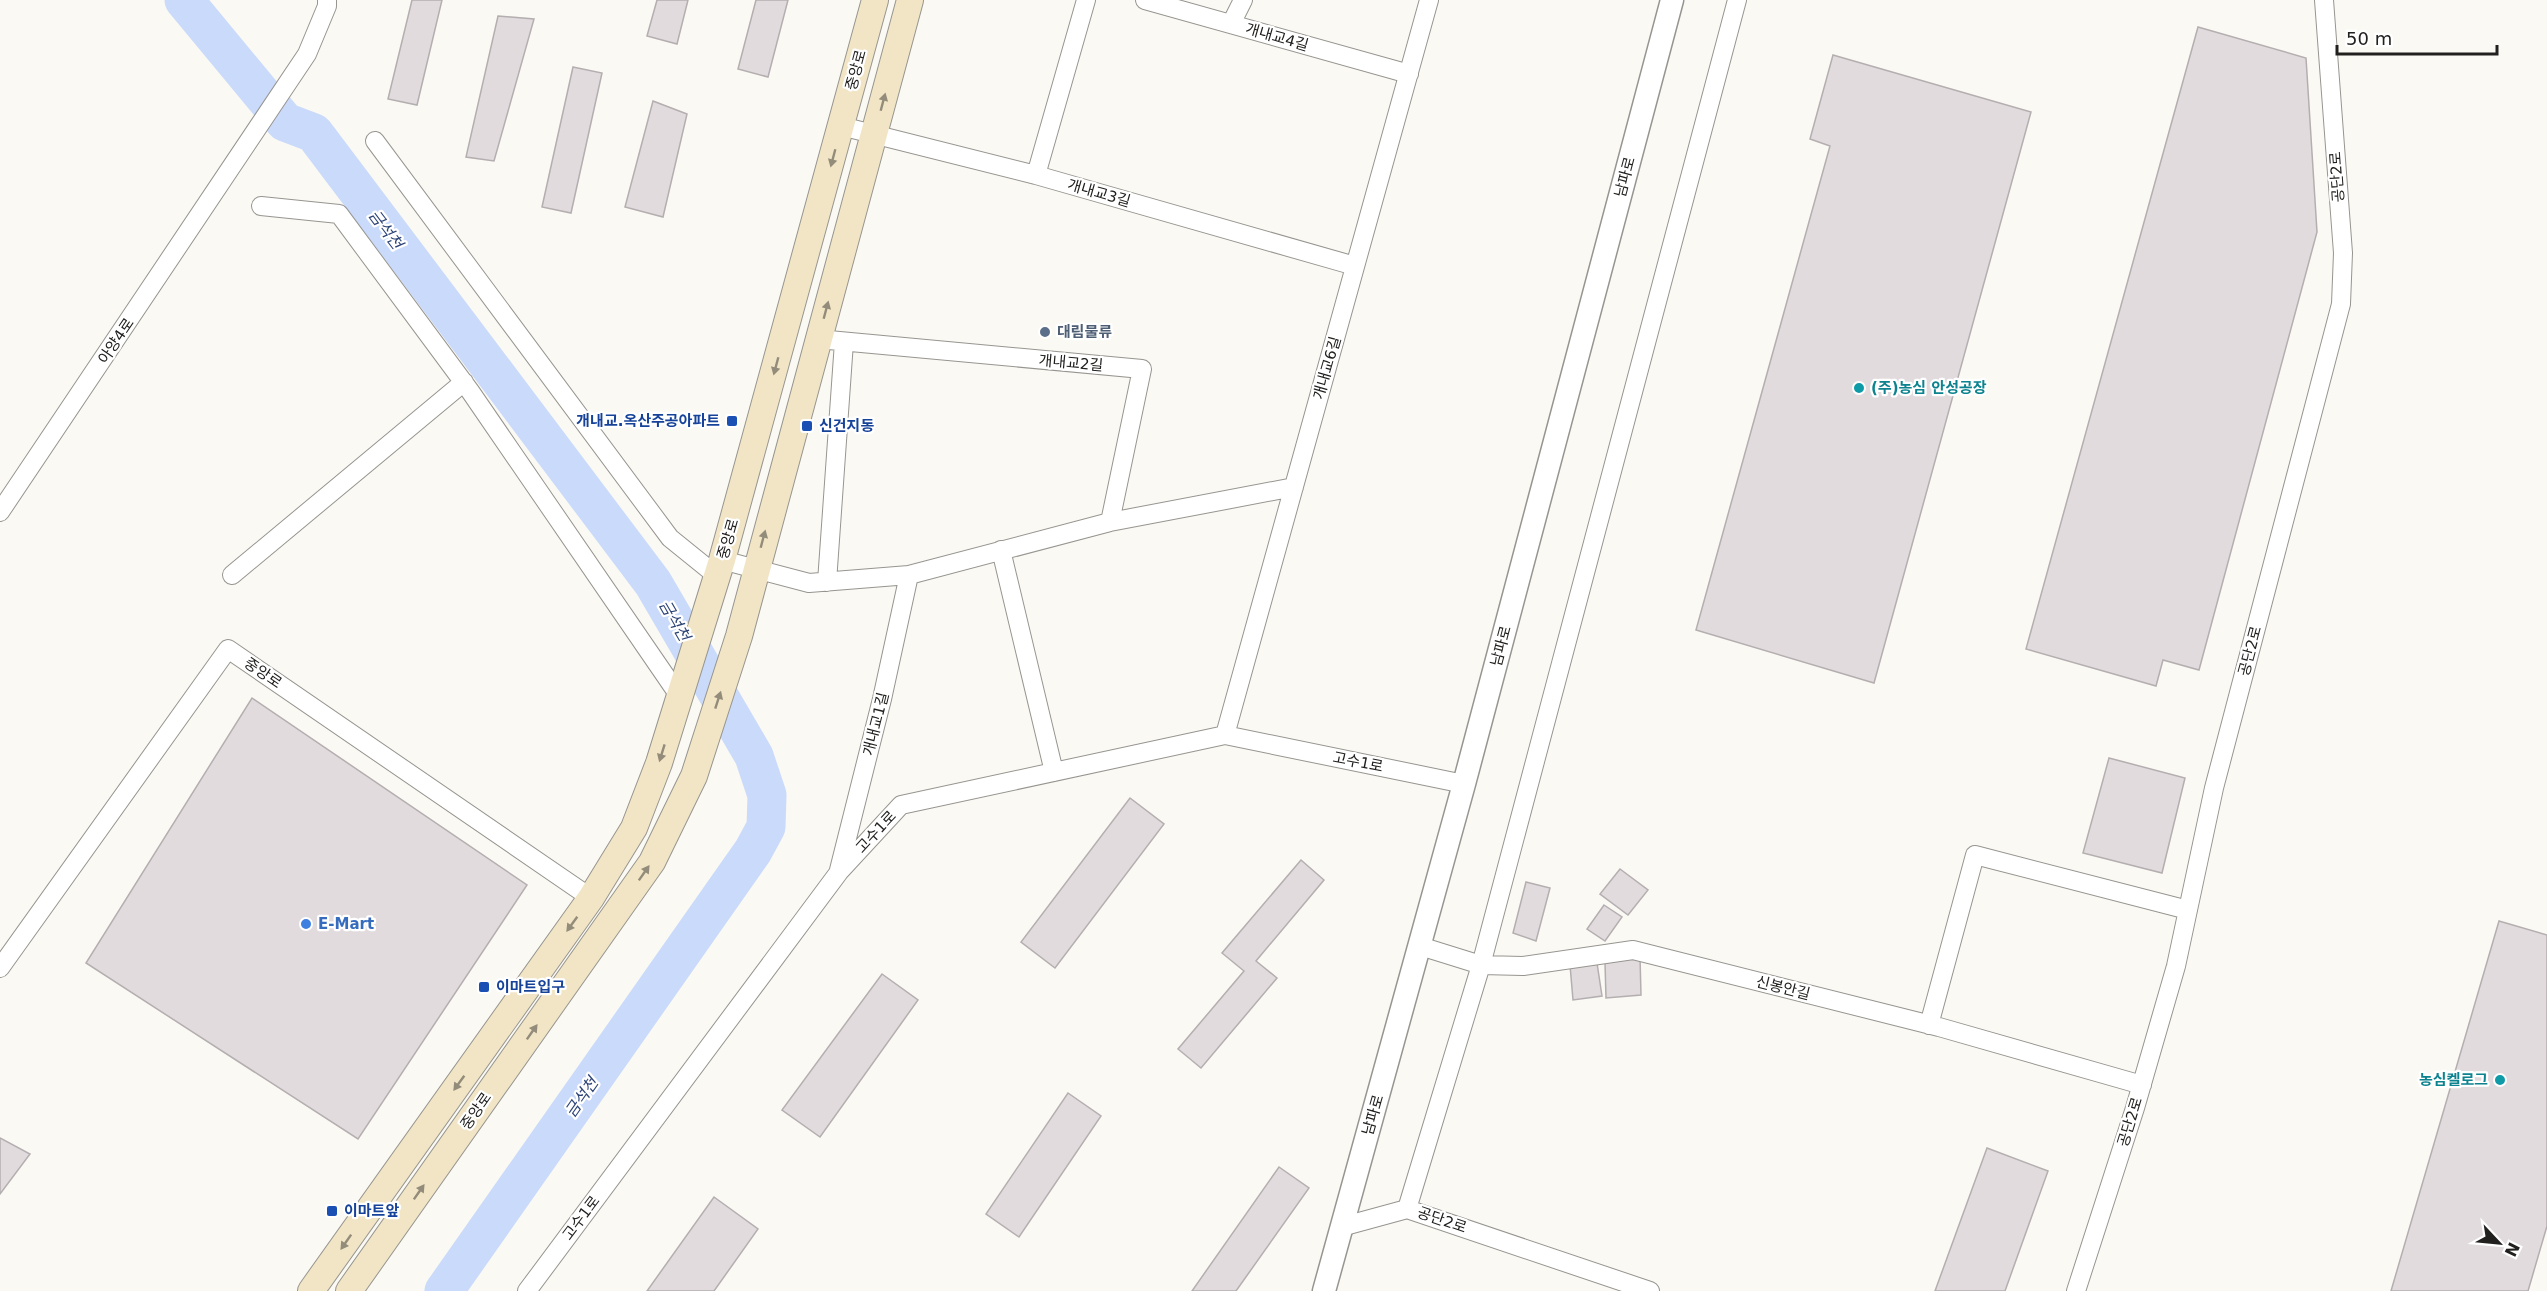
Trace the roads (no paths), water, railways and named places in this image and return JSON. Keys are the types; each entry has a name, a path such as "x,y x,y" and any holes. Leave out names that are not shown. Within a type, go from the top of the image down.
{"main road":[{"name":"중앙로","path":"311,1291 591,898 634,828 680,697 720,568 875,0"},
{"path":"755,570 910,0"},
{"name":"중앙로","path":"349,1291 652,862 694,776 739,636 755,570"}],"street":[{"name":"아양4로","path":"0,513 307,54 327,6 327,0"},
{"path":"1036,175 1086,0"},
{"name":"개내교4길","path":"1145,0 1409,74"},
{"path":"1231,24 1243,0"},
{"name":"개내교6길","path":"1225,735 1429,0"},
{"name":"남파로","path":"1324,1291 1464,784 1672,0"},
{"name":"공단2로","path":"1650,1291 1407,1209 1482,965 1737,0"},
{"name":"공단2로","path":"2076,1291 2142,1085 2176,966 2214,788 2341,304 2343,253 2324,0"},
{"name":"개내교3길","path":"841,126 1036,175 1355,266"},
{"name":"중앙로","path":"375,141 670,538 720,568"},
{"path":"261,206 339,214 464,382 680,697"},
{"name":"개내교2길","path":"818,339 1142,369 1110,522"},
{"path":"827,582 844,342"},
{"path":"232,575 464,382"},
{"path":"720,568 755,570 809,583 909,575 1110,522 1294,487"},
{"path":"1001,550 1054,772"},
{"name":"개내교1길","path":"839,872 882,699 909,575"},
{"name":"중앙로","path":"0,968 228,649 591,898"},
{"name":"고수1로","path":"527,1291 839,872 901,805 1225,735 1464,784"},
{"path":"1929,1025 1975,855 2188,910"},
{"name":"신봉안길","path":"1420,946 1482,965 1523,966 1633,950 1929,1025 2142,1085"},
{"path":"1341,1227 1407,1209"}],"waterway":[{"name":"금석천","path":"184,0 285,122 314,133 653,583 754,756 767,795 766,827 753,851 444,1291"}],"place":[{"name":"대림물류","path":"1045,332"},
{"name":"(주)농심 안성공장","path":"1859,388"},
{"name":"개내교.옥산주공아파트","path":"732,421"},
{"name":"신건지동","path":"807,426"},
{"name":"E-Mart","path":"306,924"},
{"name":"이마트입구","path":"484,987"},
{"name":"농심켈로그","path":"2500,1080"},
{"name":"이마트앞","path":"332,1211"}]}
